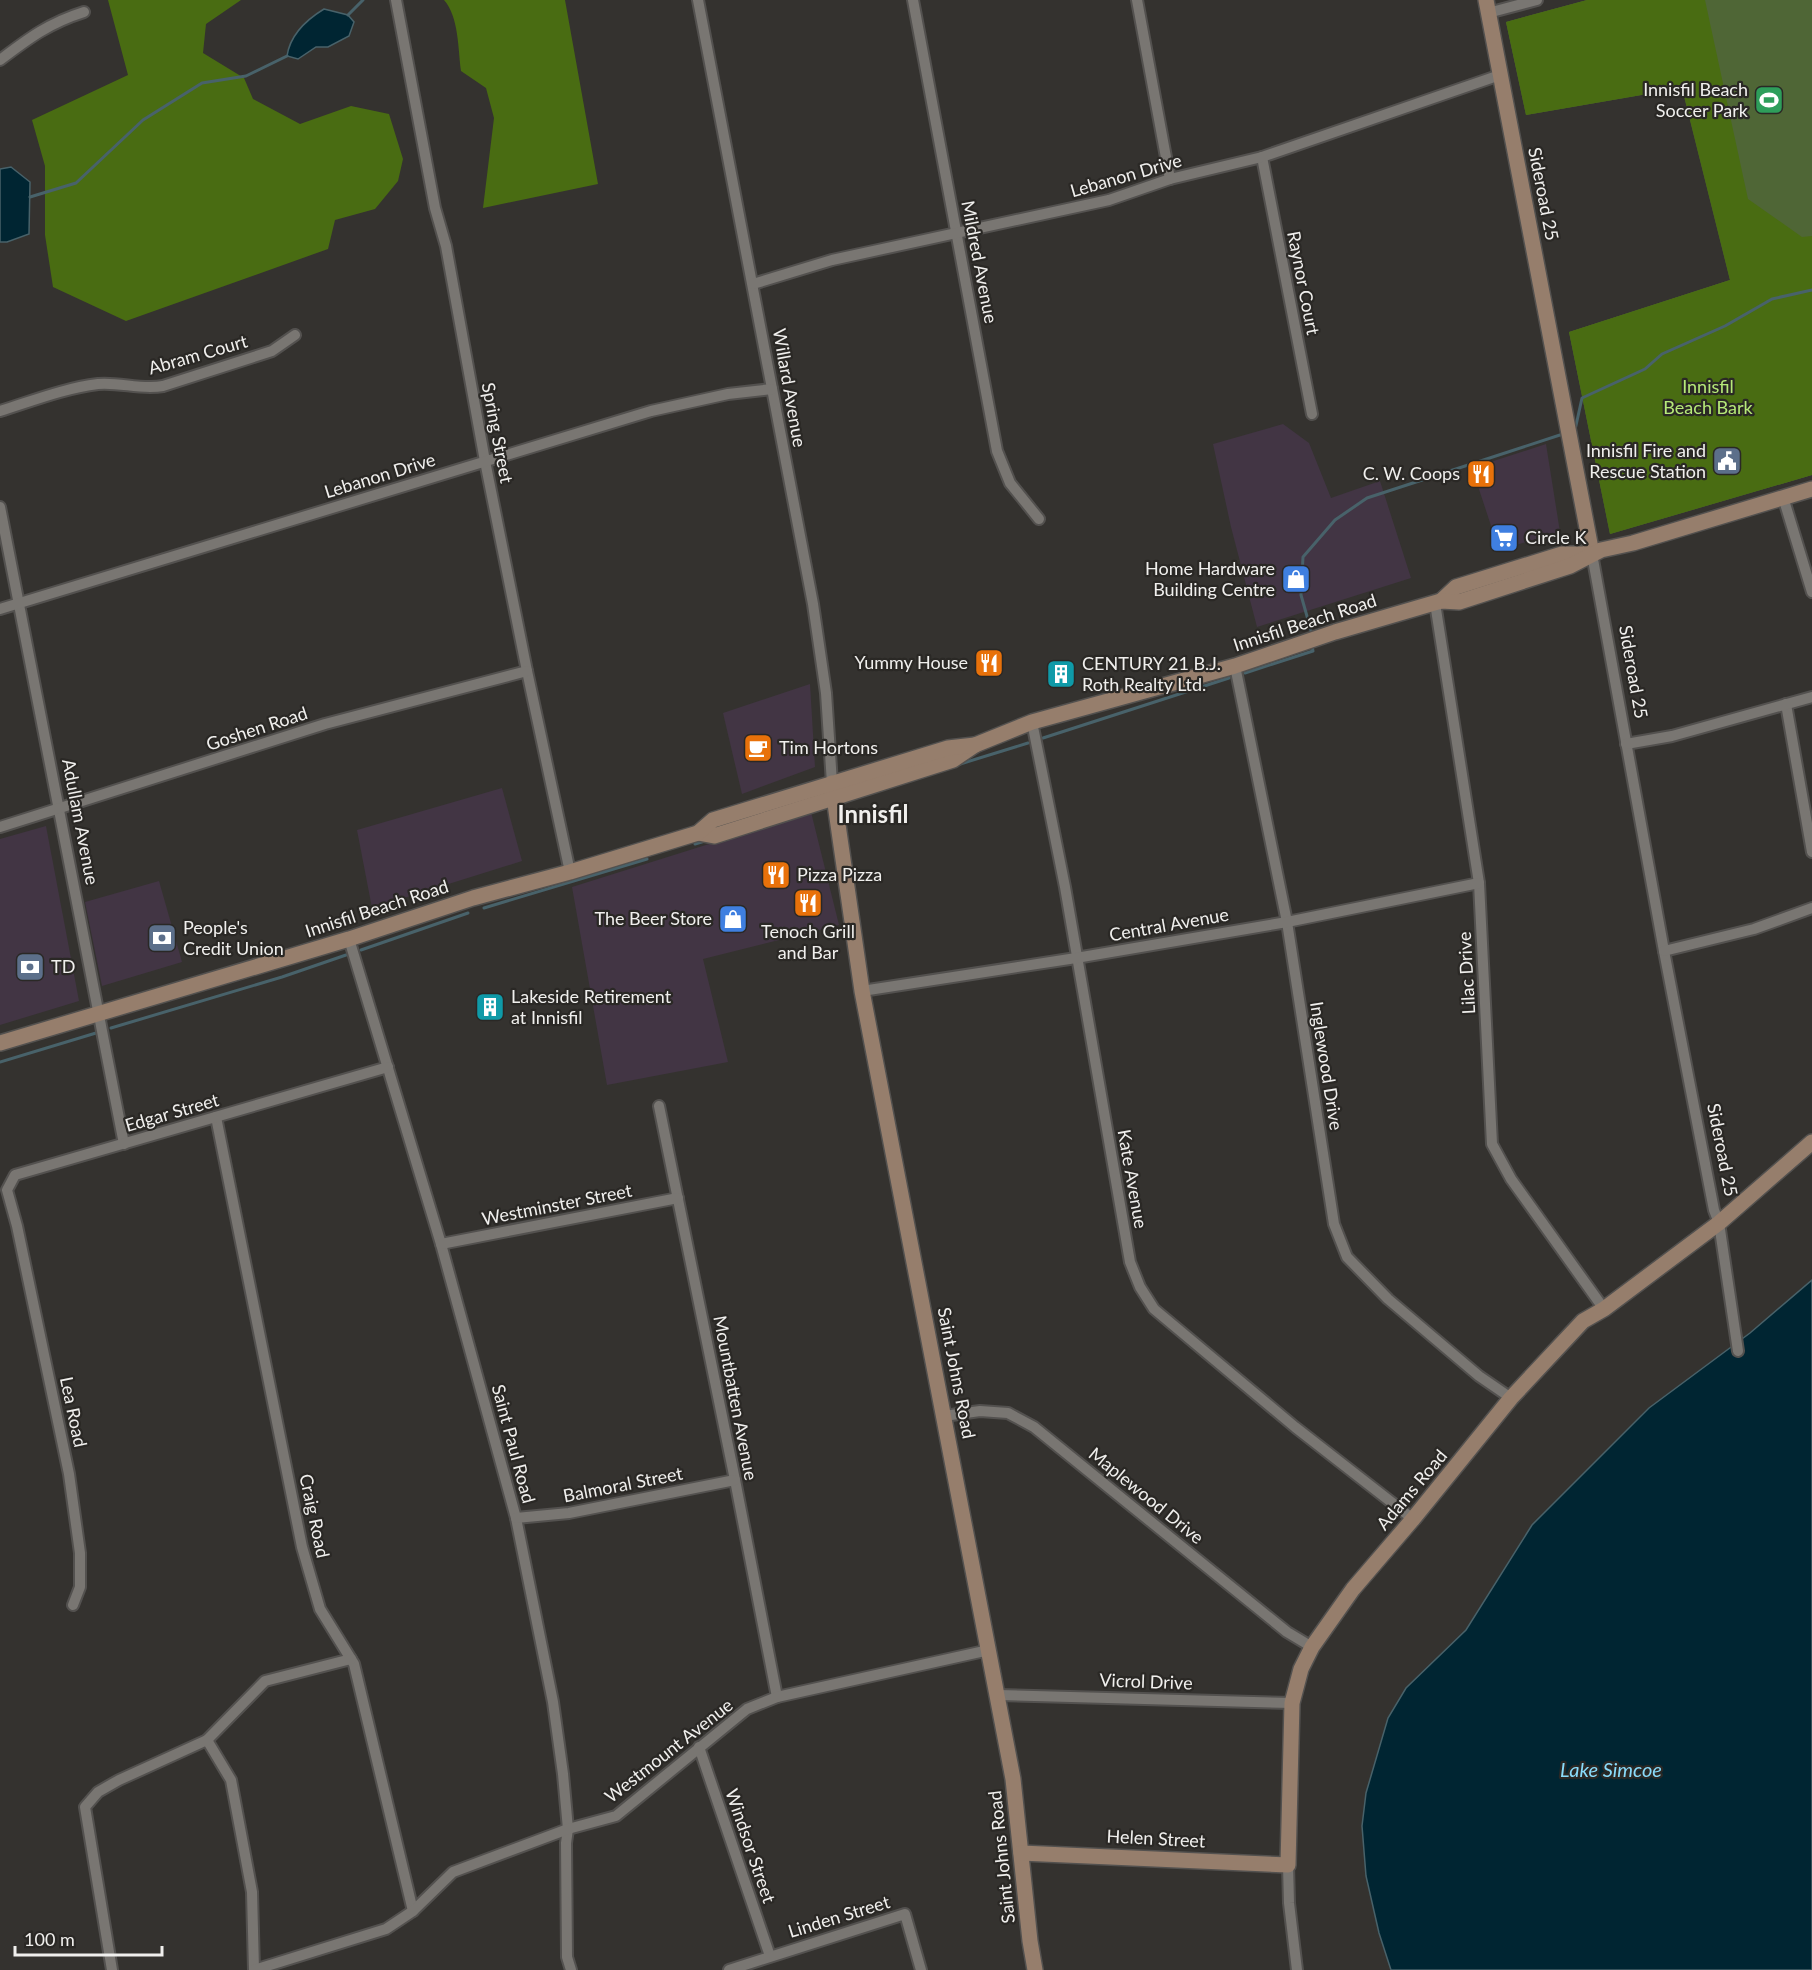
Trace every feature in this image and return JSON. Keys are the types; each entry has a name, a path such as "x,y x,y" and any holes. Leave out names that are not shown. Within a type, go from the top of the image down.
{"street":[{"name":"Spring Street","path":"396,0 435,208 446,246 485,461 570,872"},
{"name":"Willard Avenue","path":"698,0 813,604 826,693 833,791"},
{"name":"Mildred Avenue","path":"913,0 997,451 1010,483 1039,519"},
{"path":"1137,0 1170,179"},
{"path":"1487,6 1537,0"},
{"name":"Sideroad 25","path":"1487,6 1592,554 1664,951 1714,1210 1719,1223 1737,1351"},
{"path":"0,60 52,23 84,12"},
{"name":"Lebanon Drive","path":"753,284 832,260 1109,200 1170,179 1262,158 1500,75"},
{"name":"Raynor Court","path":"1262,158 1312,414"},
{"name":"Abram Court","path":"0,411 81,387 101,384 152,388 163,386 272,351 295,336"},
{"name":"Lebanon Drive","path":"0,609 651,411 728,394 772,389"},
{"name":"Innisfil Beach Road","path":"0,1043 349,939 473,898 570,872 698,833 714,836 833,791 953,760 975,745 1032,722 1235,666 1335,632 1438,602 1456,587 1562,554 1592,554 1812,489"},
{"path":"1783,497 1812,592"},
{"name":"Adullam Avenue","path":"0,507 124,1144"},
{"name":"Lilac Drive","path":"1438,602 1479,883 1492,1144 1511,1179 1604,1309"},
{"name":"Inglewood Drive","path":"1235,666 1287,922 1334,1224 1347,1257 1388,1299 1479,1376 1511,1398"},
{"name":"Goshen Road","path":"0,827 325,724 527,671"},
{"path":"1626,744 1672,736 1812,697"},
{"path":"1786,704 1812,852"},
{"name":"Kate Avenue","path":"1032,722 1065,887 1130,1262 1140,1287 1154,1309 1295,1427 1413,1519"},
{"name":"Saint Johns Road","path":"833,791 862,991 999,1695 1013,1779 1035,1970"},
{"name":"Central Avenue","path":"862,991 1287,922 1479,883"},
{"path":"1664,951 1754,929 1812,909"},
{"name":"Saint Paul Road","path":"349,939 441,1244 516,1518 553,1702 563,1774 568,1829 566,1843 567,1957 571,1970"},
{"name":"Edgar Street","path":"17,1226 7,1190 15,1175 388,1067"},
{"name":"Mountbatten Avenue","path":"658,1106 777,1697"},
{"name":"Craig Road","path":"216,1117 302,1547 320,1609 354,1664 413,1911"},
{"name":"Adams Road","path":"1288,1865 1292,1703 1301,1669 1312,1647 1353,1589 1511,1398 1583,1322 1604,1309 1719,1223 1812,1142"},
{"name":"Westminster Street","path":"441,1244 678,1198"},
{"name":"Lea Road","path":"17,1226 69,1474 80,1553 80,1587 74,1605"},
{"name":"Maplewood Drive","path":"945,1416 980,1411 1008,1413 1034,1427 1278,1625 1312,1647"},
{"name":"Balmoral Street","path":"516,1518 569,1513 735,1480"},
{"name":"Westmount Avenue","path":"254,1970 386,1929 413,1911 453,1872 568,1829 616,1816 747,1709 777,1697 989,1650"},
{"path":"112,1970 85,1807 99,1792 119,1780 207,1740 265,1681 351,1659"},
{"name":"Vicrol Drive","path":"999,1695 1292,1703"},
{"path":"207,1740 231,1780 252,1892 254,1970"},
{"name":"Windsor Street","path":"699,1747 770,1956"},
{"name":"Helen Street","path":"1022,1853 1288,1865"},
{"path":"1288,1865 1289,1903 1297,1970"},
{"name":"Linden Street","path":"729,1970 905,1914 921,1970"}],"shaded area":[{"path":"1283,424 1309,443 1331,498 1380,481 1411,578 1257,627 1231,527 1213,444"},
{"path":"1546,444 1560,532 1499,550 1472,468"},
{"path":"810,684 815,767 742,794 723,713"},
{"path":"502,788 522,861 372,908 357,830"},
{"path":"811,812 839,925 703,959 728,1062 607,1085 572,887"},
{"path":"46,826 79,1001 0,1025 0,839"},
{"path":"159,881 182,962 102,986 85,902"}],"green space":[{"path":"108,0 241,0 206,24 203,53 244,78 253,99 300,124 351,106 389,114 403,159 398,181 375,209 335,220 328,249 126,321 53,287 45,235 45,166 32,120 128,75"},
{"path":"444,0 565,0 598,184 483,208 494,118 486,88 461,71 453,15"},
{"name":"Innisfil Beach Bark","path":"1587,0 1812,0 1812,475 1610,534 1569,332 1730,280 1682,88 1526,115 1506,22"},
{"name":"Innisfil Beach Bark","path":"1587,0 1705,0 1748,199 1802,237 1812,236 1812,475 1610,534 1569,332 1730,280 1682,88 1526,115 1506,22"}],"water":[{"path":"324,9 348,15 354,22 349,36 328,47 316,47 298,59 287,56 295,35 311,18"},
{"path":"11,167 30,182 29,234 7,242 0,242 0,169"},
{"name":"Lake Simcoe","path":"1812,1280 1812,1970 1391,1970 1379,1933 1366,1876 1362,1826 1366,1793 1388,1718 1406,1688 1466,1630 1532,1525 1649,1408 1750,1333"}],"waterway":[{"path":"348,15 363,0"},
{"path":"30,197 76,183 143,120 202,83 246,76 287,56"},
{"path":"1575,430 1582,398 1645,369 1662,354 1725,326 1772,299 1812,290"},
{"path":"1312,634 1301,595 1303,557 1335,520 1367,498 1563,434"},
{"path":"1245,673 1313,651 1312,646"},
{"path":"1043,738 1229,678"},
{"path":"957,765 1028,743"},
{"path":"695,844 705,841"},
{"path":"484,908 647,859"},
{"path":"361,950 468,913"},
{"path":"111,1028 282,977 346,955"},
{"path":"0,1062 96,1033"}],"place":[{"name":"Innisfil Beach Soccer Park","path":"1769,100"},
{"name":"Innisfil Fire and Rescue Station","path":"1727,461"},
{"name":"C. W. Coops","path":"1481,474"},
{"name":"Circle K","path":"1504,538"},
{"name":"Home Hardware Building Centre","path":"1296,579"},
{"name":"Yummy House","path":"989,663"},
{"name":"CENTURY 21 B.J. Roth Realty Ltd.","path":"1061,674"},
{"name":"Tim Hortons","path":"758,748"},
{"name":"Pizza Pizza","path":"776,875"},
{"name":"Tenoch Grill and Bar","path":"808,903"},
{"name":"The Beer Store","path":"733,919"},
{"name":"People's Credit Union","path":"162,938"},
{"name":"TD","path":"30,967"},
{"name":"Lakeside Retirement at Innisfil","path":"490,1007"}],"district":[{"name":"Innisfil","path":"873,815"}]}
